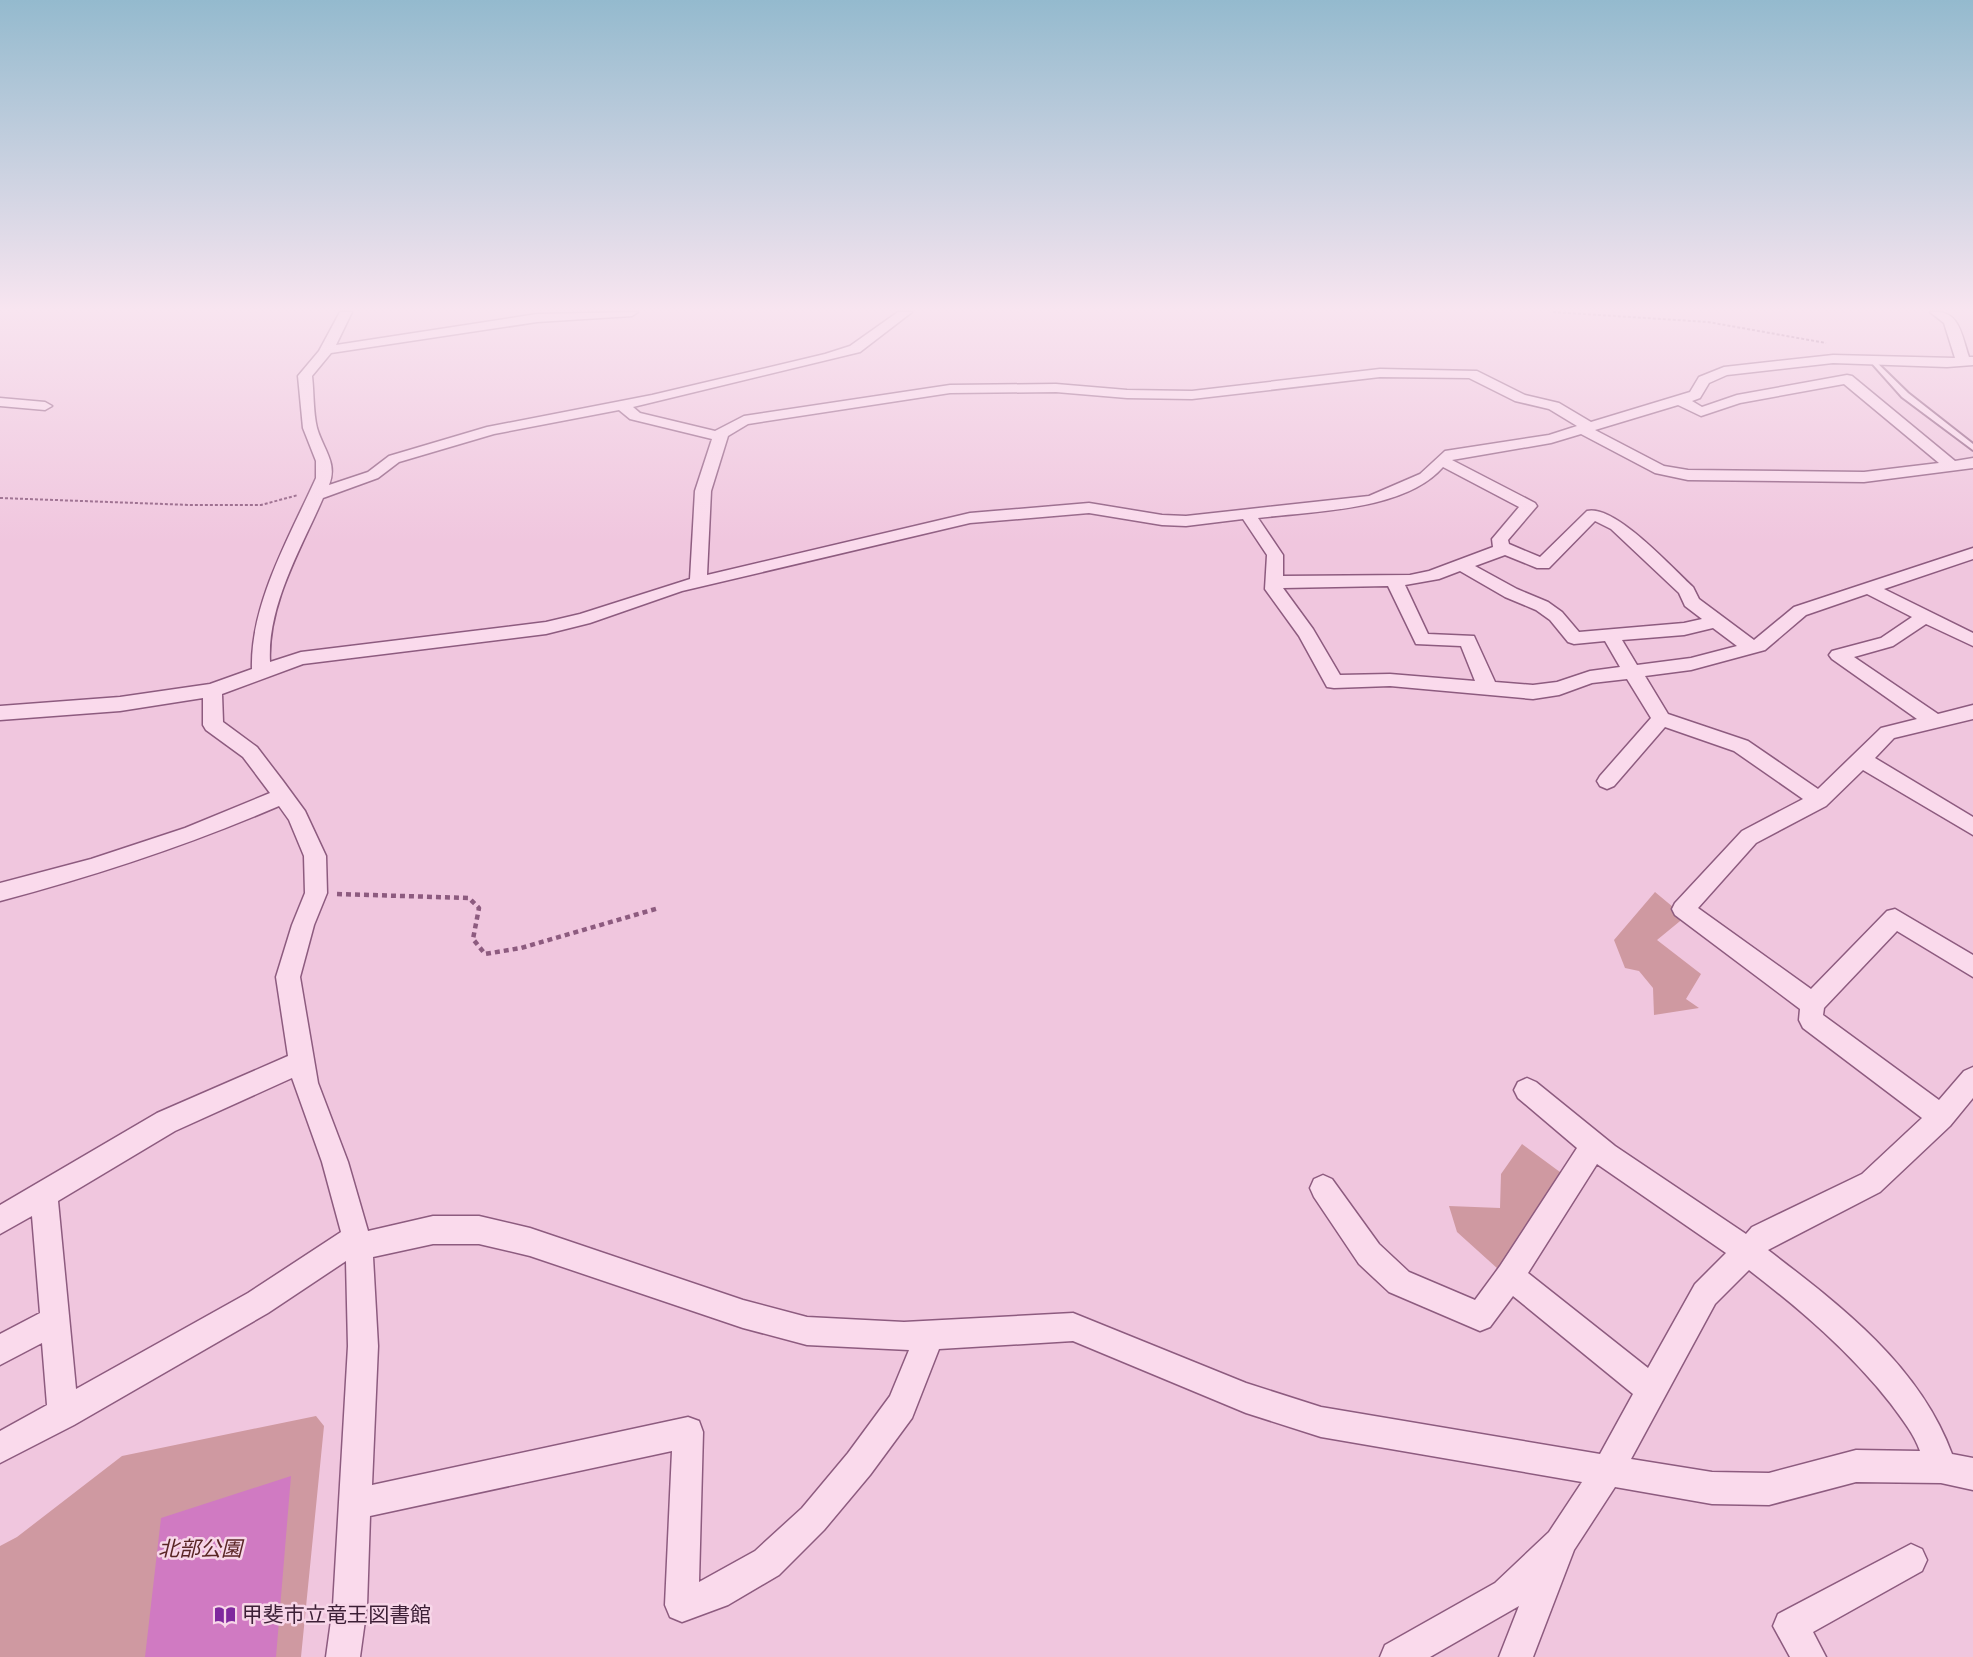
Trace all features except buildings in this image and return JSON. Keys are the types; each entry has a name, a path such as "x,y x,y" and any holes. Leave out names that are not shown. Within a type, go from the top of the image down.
{"street":[{"path":"261,674 260,647 270,602 324,478 324,461 310,428 306,389"},
{"path":"318,492 373,475 394,459 481,433 688,389"},
{"path":"698,582 703,491 720,437 744,420 948,389"},
{"path":"1072,389 1127,394 1192,394 1234,389"},
{"path":"1503,389 1520,398 1554,406 1585,428 1660,470 1688,475 1864,477 1973,463"},
{"path":"0,713 120,704 212,690 301,658 546,628 584,619 677,587 970,518 1089,508 1162,520 1186,521 1372,500 1425,477 1440,460 1450,454 1532,443 1695,395 1698,389"},
{"path":"1679,399 1701,412 1737,399 1793,389"},
{"path":"1858,389 1952,466"},
{"path":"0,402 45,406"},
{"path":"622,405 635,416 720,437"},
{"path":"1273,582 1410,580 1433,575 1502,550 1500,539 1529,506 1440,460"},
{"path":"1248,514 1275,555 1274,589 1295,614 1313,641 1334,682 1390,680 1533,692 1558,688 1590,676 1691,664 1759,646 1800,611 1965,555 1973,570"},
{"path":"1501,547 1543,564 1593,514 1617,526 1687,591 1691,602 1752,648"},
{"path":"1461,565 1511,593 1542,606 1556,616 1574,638 1684,629 1716,621"},
{"path":"1394,580 1422,640 1468,640 1488,689"},
{"path":"1868,588 1973,640"},
{"path":"1925,616 1887,642 1838,656 1934,721"},
{"path":"1611,636 1661,719 1741,746 1819,800"},
{"path":"212,690 213,725 250,752 298,817 315,856 316,893 303,925 288,977 305,1083 334,1162 358,1242 363,1346 350,1606 343,1657"},
{"path":"1812,1004 1683,909 1749,837 1819,800 1888,733 1973,712"},
{"path":"1607,782 1661,719"},
{"path":"1861,759 1973,827"},
{"path":"0,892 91,868 192,834 283,796"},
{"path":"1941,1117 1811,1020 1812,1004 1895,918 1973,968"},
{"path":"0,1220 165,1122 301,1062"},
{"path":"1397,1657 1508,1595 1560,1543 1608,1470 1705,1294 1762,1237 1871,1183 1941,1117 1973,1079"},
{"path":"1527,1090 1594,1145 1748,1251 1812,1301 1875,1360 1914,1410 1930,1436 1941,1467"},
{"path":"1323,1188 1369,1254 1399,1282 1480,1317 1510,1276 1594,1145"},
{"path":"44,1194 63,1414"},
{"path":"0,1448 258,1303 358,1242 433,1230 479,1230 530,1242 743,1314 807,1331 904,1336 1073,1327 1246,1398 1321,1422 1712,1488 1770,1489 1856,1466 1941,1467 1973,1474"},
{"path":"1510,1276 1652,1390"},
{"path":"0,1350 54,1321"},
{"path":"355,1504 687,1432 681,1605 716,1593 767,1563 813,1519 859,1464 901,1407 930,1335"},
{"path":"1516,1657 1560,1543"},
{"path":"1809,1657 1790,1626 1911,1560"}],"lane":[{"path":"1899,389 1973,448"}],"path":[{"path":"0,498 191,505 261,505 318,492"},
{"path":"316,893 469,898 478,908 473,939 485,954 521,948 659,908"}],"green space":[{"path":"1655,892 1685,917 1657,940 1701,974 1686,999 1699,1008 1654,1015 1653,988 1639,971 1625,968 1614,940"},
{"path":"1522,1144 1564,1175 1508,1278 1457,1232 1449,1206 1500,1208 1501,1174"},
{"name":"北部公園","path":"316,1416 324,1426 301,1657 0,1657 0,1546 17,1537 122,1456"}],"place":[{"name":"甲斐市立竜王図書館","path":"225,1615"}]}
